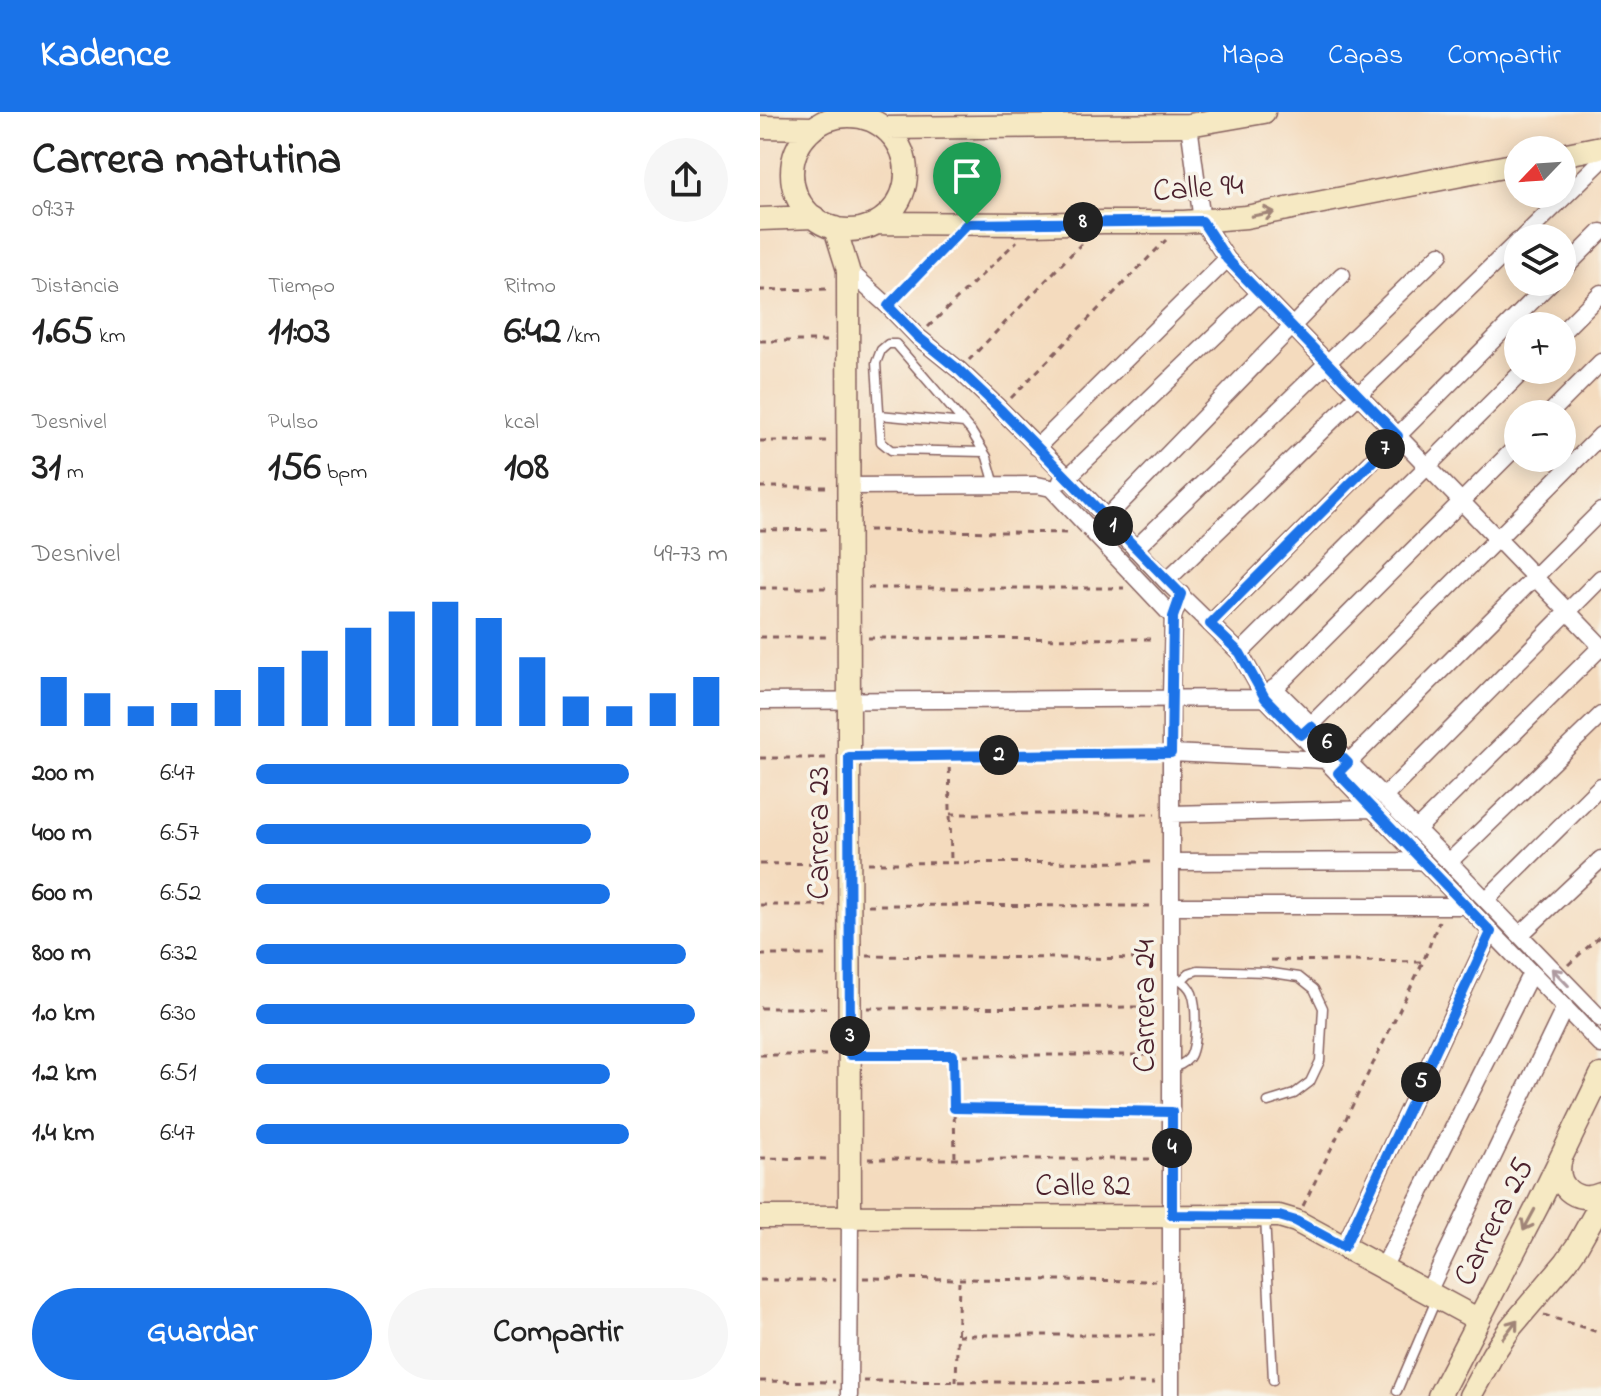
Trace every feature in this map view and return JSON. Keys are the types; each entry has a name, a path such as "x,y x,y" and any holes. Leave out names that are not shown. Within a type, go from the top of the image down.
{"street":[{"name":"Calle 94","path":"876,120 1029,119 1189,125 1264,112"},
{"path":"760,127 846,115 876,120 897,142 905,159 906,177 902,196 892,211 874,224 853,230 835,228 814,217 800,202 793,183 793,162 800,143 826,119"},
{"path":"1189,125 1193,222 1601,646 1416,830"},
{"path":"1576,152 1601,147"},
{"path":"1536,224 1601,161"},
{"name":"Calle 94","path":"874,224 1193,222 1246,217 1504,167"},
{"path":"760,219 814,217"},
{"name":"Carrera 23","path":"847,279 874,224"},
{"name":"Carrera 23","path":"835,228 847,279 850,1216 842,1279 849,1396"},
{"path":"1576,257 1601,232"},
{"path":"1135,549 1440,254"},
{"path":"1166,581 1504,256"},
{"path":"1037,447 1227,259"},
{"path":"1106,518 1342,275"},
{"path":"847,279 888,306 918,337 959,370 1068,477 1166,581 1240,653 1269,693 1378,803 1423,861 1601,1045"},
{"path":"848,486 1044,486 1068,477 1260,293"},
{"path":"1576,318 1601,293"},
{"path":"1210,624 1537,296"},
{"path":"1563,400 1601,362"},
{"path":"1240,653 1510,384"},
{"path":"1306,730 1601,435"},
{"path":"760,701 1171,698 1269,693 1504,459"},
{"path":"1044,486 1173,617"},
{"path":"1343,768 1601,511"},
{"path":"1378,803 1601,578"},
{"name":"Carrera 24","path":"1171,1390 1171,1007 1175,971 1171,906 1171,698 1173,617 1181,594"},
{"path":"1449,862 1601,715"},
{"path":"1306,730 1326,760"},
{"path":"1171,753 1326,760 1343,768"},
{"path":"1486,900 1601,786"},
{"path":"1171,814 1378,803 1416,830 1601,1019"},
{"path":"1520,935 1601,859"},
{"path":"1171,862 1423,861"},
{"path":"1171,906 1467,906"},
{"path":"1344,1247 1491,932"},
{"path":"1383,1268 1531,973"},
{"path":"1433,1295 1565,1007"},
{"name":"Carrera 25","path":"1439,1396 1601,1075"},
{"path":"1561,1157 1559,1173 1569,1191 1583,1197 1601,1194"},
{"path":"1470,1396 1493,1354 1572,1254 1601,1203"},
{"name":"Calle 82","path":"760,1217 1279,1216 1296,1221 1477,1319"}],"lane":[{"path":"984,452 891,450 881,442 876,363 881,350 888,344 896,344 965,423 984,452 995,485"},
{"path":"879,415 965,423"},
{"path":"1172,1061 1183,1064 1190,1057 1194,1043 1195,1002 1191,989 1175,971"},
{"path":"1175,971 1266,972 1299,977 1314,989 1323,1008 1320,1061 1310,1082 1294,1094 1268,1102"},
{"path":"1265,1215 1273,1380"},
{"path":"1397,1391 1433,1295"}],"path":[{"path":"959,370 1103,222"},
{"path":"1000,409 1193,222"},
{"path":"888,306 967,224"},
{"path":"918,337 1035,224"},
{"path":"760,290 847,279"},
{"path":"760,341 847,341"},
{"path":"760,441 848,441"},
{"path":"760,487 848,486"},
{"path":"760,530 1094,534"},
{"path":"760,588 1145,588"},
{"path":"760,637 1172,639"},
{"path":"760,758 1171,753"},
{"path":"949,756 951,863"},
{"path":"950,814 1171,814"},
{"path":"760,864 1171,862"},
{"path":"760,905 1171,906"},
{"path":"1296,1221 1423,962 1444,906"},
{"path":"1557,975 1601,935"},
{"path":"760,955 849,956 1175,971"},
{"path":"1266,960 1423,962"},
{"path":"760,1008 1171,1007"},
{"path":"760,1055 953,1055 1172,1061"},
{"path":"953,1055 955,1159"},
{"path":"954,1108 1172,1112"},
{"path":"760,1158 1172,1159"},
{"path":"760,1280 1171,1281"},
{"path":"956,1382 960,1280"},
{"path":"1526,1310 1601,1333"},
{"path":"958,1335 1171,1335"},
{"path":"760,1381 832,1382"},
{"path":"869,1382 1171,1390"}],"route":[{"path":"1202,221 1227,259 1398,436 1210,624 1240,653 1265,698 1301,735 1311,726 1348,763 1338,773 1491,932 1344,1247 1296,1221 1279,1216 1172,1215 1172,1112 954,1108 953,1055 850,1055 849,757 1171,753 1173,617 1181,594 1000,409 918,337 888,306 967,224 1202,221"}]}
